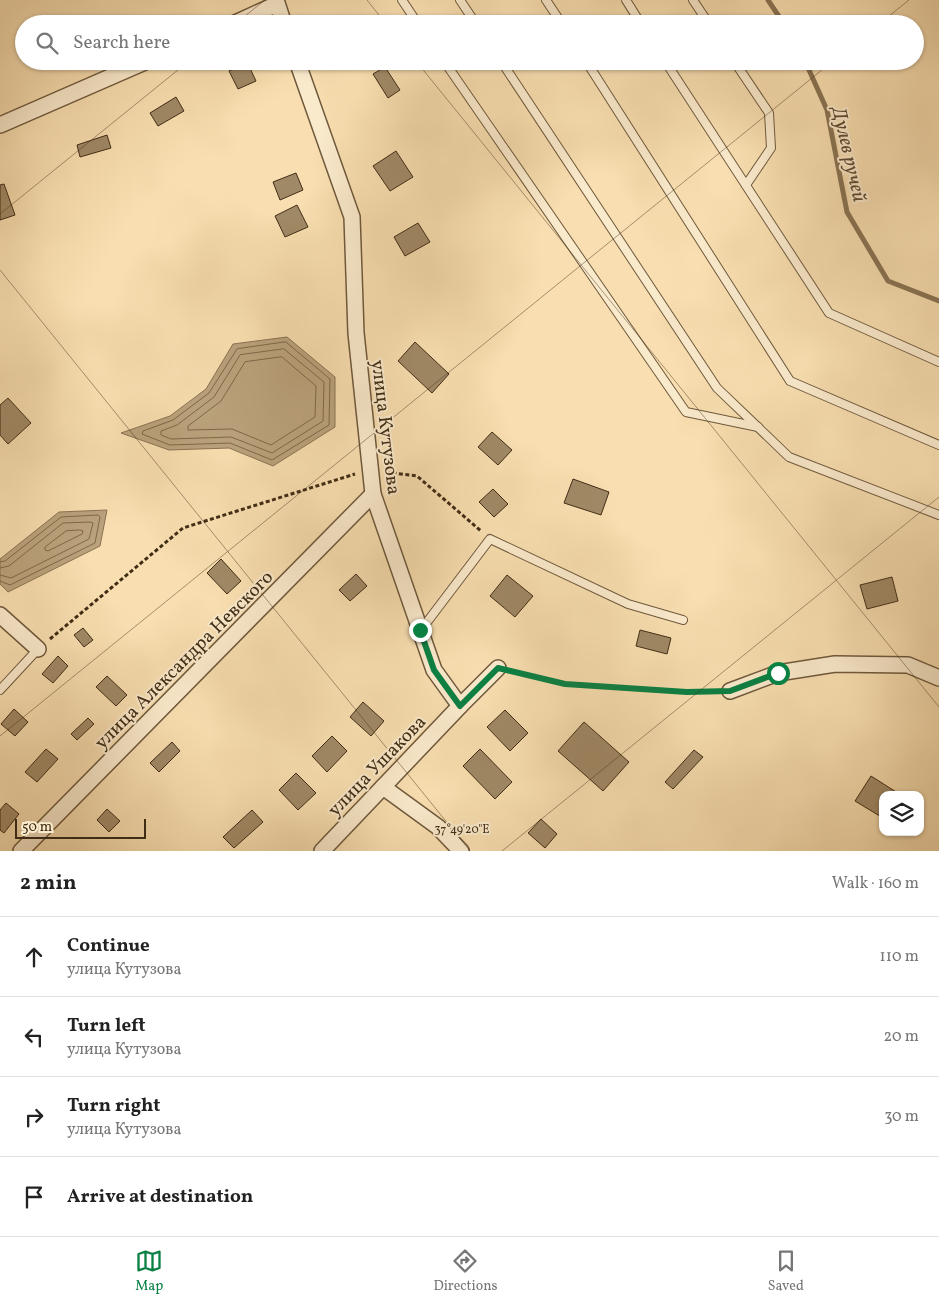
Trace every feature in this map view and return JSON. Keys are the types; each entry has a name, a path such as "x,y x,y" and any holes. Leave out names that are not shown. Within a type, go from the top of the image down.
{"street":[{"path":"251,15 277,2 281,15"},
{"path":"0,125 126,70"},
{"name":"улица Кутузова","path":"301,70 352,217 356,333 373,494 434,670 460,706"},
{"name":"улица Александра Невского","path":"21,851 373,494"},
{"path":"0,615 38,649"},
{"path":"730,691 778,673 835,664 908,665 939,678"},
{"path":"460,706 498,668"},
{"name":"улица Ушакова","path":"322,851 460,706"},
{"path":"383,787 438,827 462,851"}],"lane":[{"path":"402,0 412,15"},
{"path":"460,0 470,15"},
{"path":"546,0 556,15"},
{"path":"626,0 635,15"},
{"path":"693,0 703,15"},
{"path":"450,70 686,412 758,427"},
{"path":"507,70 717,388 789,457 939,515"},
{"path":"592,70 790,381 939,445"},
{"path":"672,70 829,313 939,362"},
{"path":"740,70 768,113 771,148 746,185"},
{"path":"420,630 490,538 628,604 683,620"},
{"path":"0,690 38,649"}],"path":[{"path":"38,649 183,528 371,470 417,476 490,538"},
{"path":"498,668 565,684 687,692 730,691"}],"water":[{"path":"287,337 335,377 335,427 273,466 229,448 169,450 121,433 170,416 206,389 233,344"},
{"path":"107,510 100,546 8,592 0,584 0,559 59,512"}],"building":[{"path":"251,70 256,81 238,89 229,71"},
{"path":"380,70 387,70 400,90 388,98 373,74"},
{"path":"176,97 184,111 158,126 150,113"},
{"path":"107,135 111,148 80,157 77,145"},
{"path":"396,151 413,177 390,191 373,166"},
{"path":"296,173 303,190 280,200 273,182"},
{"path":"4,184 15,215 0,220 0,185"},
{"path":"297,205 308,227 285,237 275,216"},
{"path":"418,223 430,242 405,256 394,237"},
{"path":"415,342 449,374 432,393 398,361"},
{"path":"8,398 31,423 8,444 0,435 0,405"},
{"path":"492,432 512,450 498,465 478,447"},
{"path":"573,479 609,492 601,515 564,503"},
{"path":"493,489 508,504 494,517 479,502"},
{"path":"221,559 241,581 227,594 207,573"},
{"path":"356,574 367,586 350,601 339,590"},
{"path":"507,575 533,596 515,617 490,596"},
{"path":"892,577 898,601 867,609 860,585"},
{"path":"83,628 93,640 84,647 74,635"},
{"path":"640,630 671,638 667,654 636,646"},
{"path":"58,656 68,666 53,683 42,674"},
{"path":"107,676 127,695 116,706 96,687"},
{"path":"363,702 384,721 371,736 350,717"},
{"path":"14,709 28,722 15,736 1,724"},
{"path":"505,710 528,733 510,751 487,727"},
{"path":"88,718 94,724 77,740 71,734"},
{"path":"584,722 629,762 603,791 558,751"},
{"path":"332,736 347,751 327,772 312,756"},
{"path":"172,742 180,751 159,772 150,763"},
{"path":"46,749 58,759 37,782 25,772"},
{"path":"480,749 512,782 495,799 463,766"},
{"path":"694,750 703,757 673,789 665,782"},
{"path":"296,773 316,793 298,810 279,790"},
{"path":"871,776 895,791 879,791 879,816 855,801"},
{"path":"6,803 19,814 4,833 0,830 0,810"},
{"path":"107,809 120,821 109,832 97,820"},
{"path":"252,810 263,822 234,848 223,837"},
{"path":"541,819 557,834 545,848 528,833"}],"waterway":[{"name":"Дулев ручей","path":"768,0 778,15"},
{"name":"Дулев ручей","path":"809,70 827,110 847,212 888,281 939,301"}],"route":[{"path":"420,630 434,670 460,706 498,668 565,684 687,692 730,691 778,673"}]}
